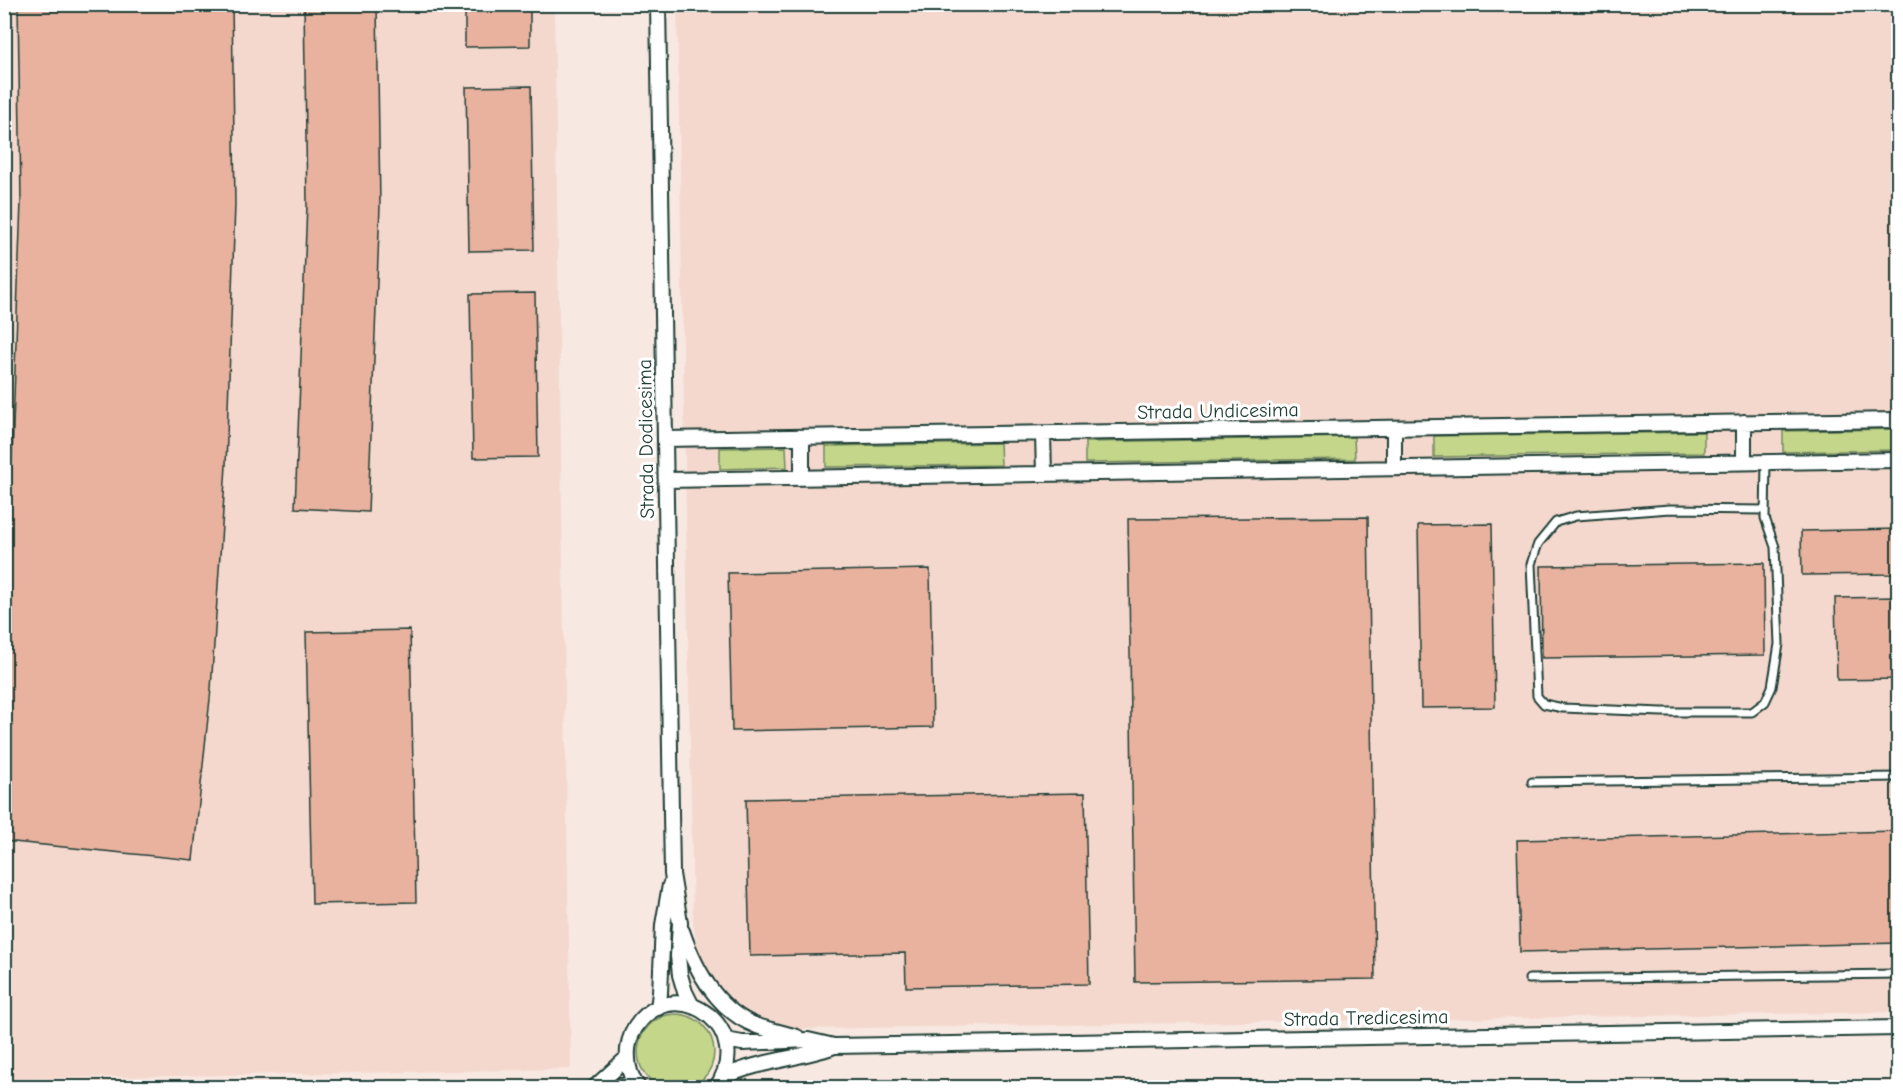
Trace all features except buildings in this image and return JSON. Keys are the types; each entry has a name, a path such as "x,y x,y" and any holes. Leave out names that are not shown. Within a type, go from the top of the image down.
{"street":[{"name":"Strada Dodicesima","path":"658,4 672,874"},
{"name":"Strada Undicesima","path":"665,439 1899,420"},
{"path":"1744,423 1744,462"},
{"path":"1394,428 1394,467"},
{"path":"1043,434 1044,474"},
{"path":"802,437 802,477"},
{"path":"666,480 1899,460"},
{"path":"672,874 680,923 692,958 703,979 718,997 736,1014 755,1025 808,1041 834,1046"},
{"path":"658,1008 663,925 672,874"},
{"path":"680,923 678,956 680,975 692,1006"},
{"path":"609,1088 638,1086 628,1067 627,1058 628,1042 634,1028 645,1016 658,1008 675,1004 692,1006 705,1012 716,1021 726,1040 729,1055 728,1066 720,1082"},
{"name":"Strada Tredicesima","path":"834,1046 1899,1028"},
{"path":"726,1040 742,1043 808,1041"},
{"path":"720,1082 736,1072 834,1046"},
{"path":"594,1088 627,1058"}],"lane":[{"path":"1766,462 1766,510 1765,518 1775,547 1779,644 1772,687 1766,702 1752,712 1662,712 1563,708 1544,704 1537,696 1531,564 1538,544 1556,522 1576,516 1670,509 1766,510"},
{"path":"1532,782 1899,777"},
{"path":"1529,979 1899,974"}],"shaded area":[{"path":"4,5 554,5 571,1069 5,1079"},
{"path":"677,5 1898,5 1898,1012 801,1029 781,1027 763,1021 744,1012 728,1000 716,986 705,966 697,946 693,923"}],"green space":[{"path":"1898,429 1898,450 1783,452 1783,431"},
{"path":"1704,432 1704,453 1434,457 1434,436"},
{"path":"1354,437 1355,459 1085,463 1085,442"},
{"path":"1000,443 1001,465 826,467 826,446"},
{"path":"786,447 787,467 720,469 720,448"},
{"path":"676,1014 691,1017 703,1025 711,1037 714,1052 711,1067 703,1079 691,1087 676,1090 661,1087 649,1079 641,1067 638,1052 641,1037 649,1025 661,1017"}],"waterway":[{"path":"1657,1088 1721,1088"}]}
